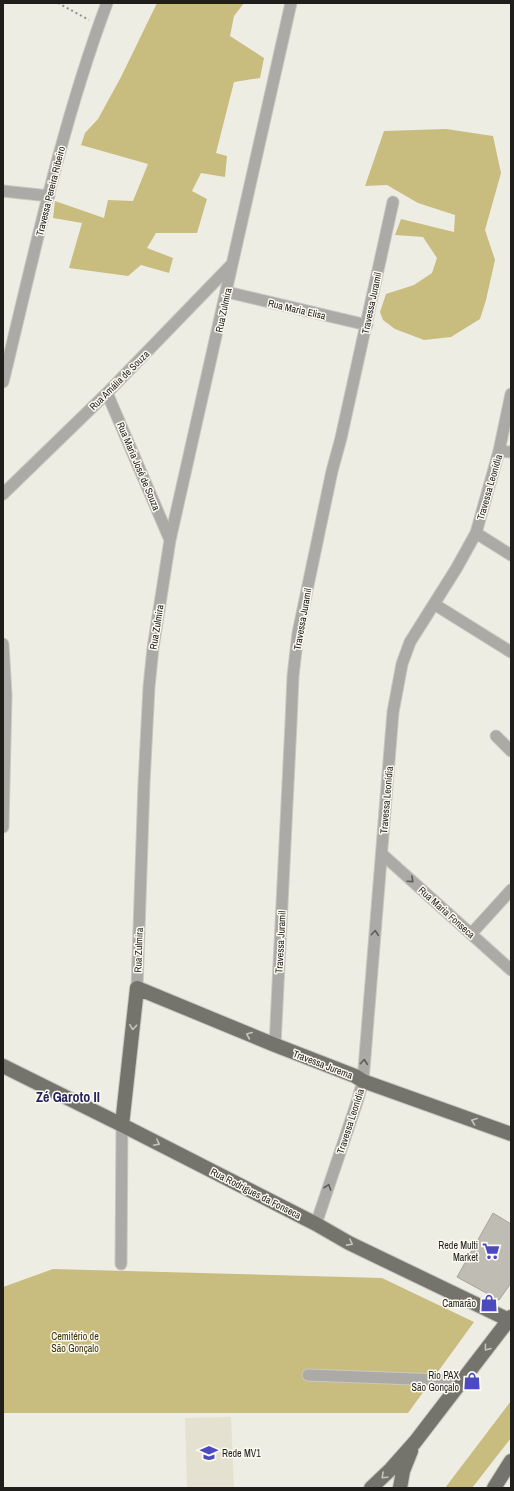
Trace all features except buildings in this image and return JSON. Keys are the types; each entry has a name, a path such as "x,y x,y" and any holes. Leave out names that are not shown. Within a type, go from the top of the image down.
{"main road":[{"name":"Travessa Jurema","path":"137,988 355,1076 363,1081 511,1134"},
{"name":"Rua Zulmira","path":"122,1125 137,988"},
{"name":"Rua Rodrigues da Fonseca","path":"3,1066 316,1224 349,1243 510,1319"},
{"path":"371,1488 391,1469 415,1442 459,1383 510,1319"},
{"path":"400,1488 403,1471 415,1442"},
{"path":"494,1488 511,1461"}],"street":[{"name":"Travessa Pereira Ribeiro","path":"3,382 69,119 107,3"},
{"name":"Rua Zulmira","path":"137,988 149,687 153,648 170,540 292,3"},
{"path":"3,191 49,196"},
{"name":"Travessa Juramil","path":"275,1045 293,676 298,633 332,471 367,325 393,202"},
{"name":"Rua Amália de Souza","path":"3,494 107,393 232,264"},
{"name":"Rua Maria Elisa","path":"227,292 367,325"},
{"name":"Rua Maria José de Souza","path":"107,393 170,540"},
{"name":"Travessa Leonídia","path":"316,1224 363,1081 393,712 402,664 410,642 476,533 499,451 511,394"},
{"path":"499,451 511,452"},
{"path":"476,533 511,555"},
{"path":"434,604 511,652"},
{"path":"3,644 6,695 3,827"},
{"path":"496,736 511,751"},
{"name":"Rua Maria Fonseca","path":"382,854 511,970"},
{"path":"471,934 511,890"},
{"name":"Rua Zulmira","path":"122,1125 122,1264"},
{"path":"308,1376 441,1380 459,1383"}],"path":[{"path":"58,3 99,25"}],"shaded area":[{"name":"Rede MV1","path":"231,1417 234,1488 187,1488 185,1418"}],"green space":[{"path":"157,3 244,3 234,16 230,36 264,58 260,78 234,82 216,153 227,156 225,177 201,173 192,191 207,199 197,233 156,233 147,248 173,258 169,273 141,265 128,276 69,268 82,223 53,218 55,201 104,218 108,200 133,201 148,164 81,145 85,133 98,119 121,77"},
{"path":"446,129 493,136 501,173 485,230 495,260 480,319 451,337 424,340 395,329 383,320 380,312 386,294 414,285 432,273 437,258 423,237 395,235 401,219 454,232 455,215 418,203 387,185 365,186 384,131"},
{"name":"Cemitério de São Gonçalo","path":"53,1269 382,1278 474,1322 408,1413 3,1413 3,1287"},
{"path":"511,1401 511,1438 472,1488 445,1488"}],"place":[{"name":"Rede Multi Market","path":"491,1251"},
{"name":"Camarão","path":"489,1303"},
{"name":"Rio PAX São Gonçalo","path":"472,1381"},
{"name":"Rede MV1","path":"209,1453"}],"district":[{"name":"Zé Garoto II","path":"68,1097"}]}
